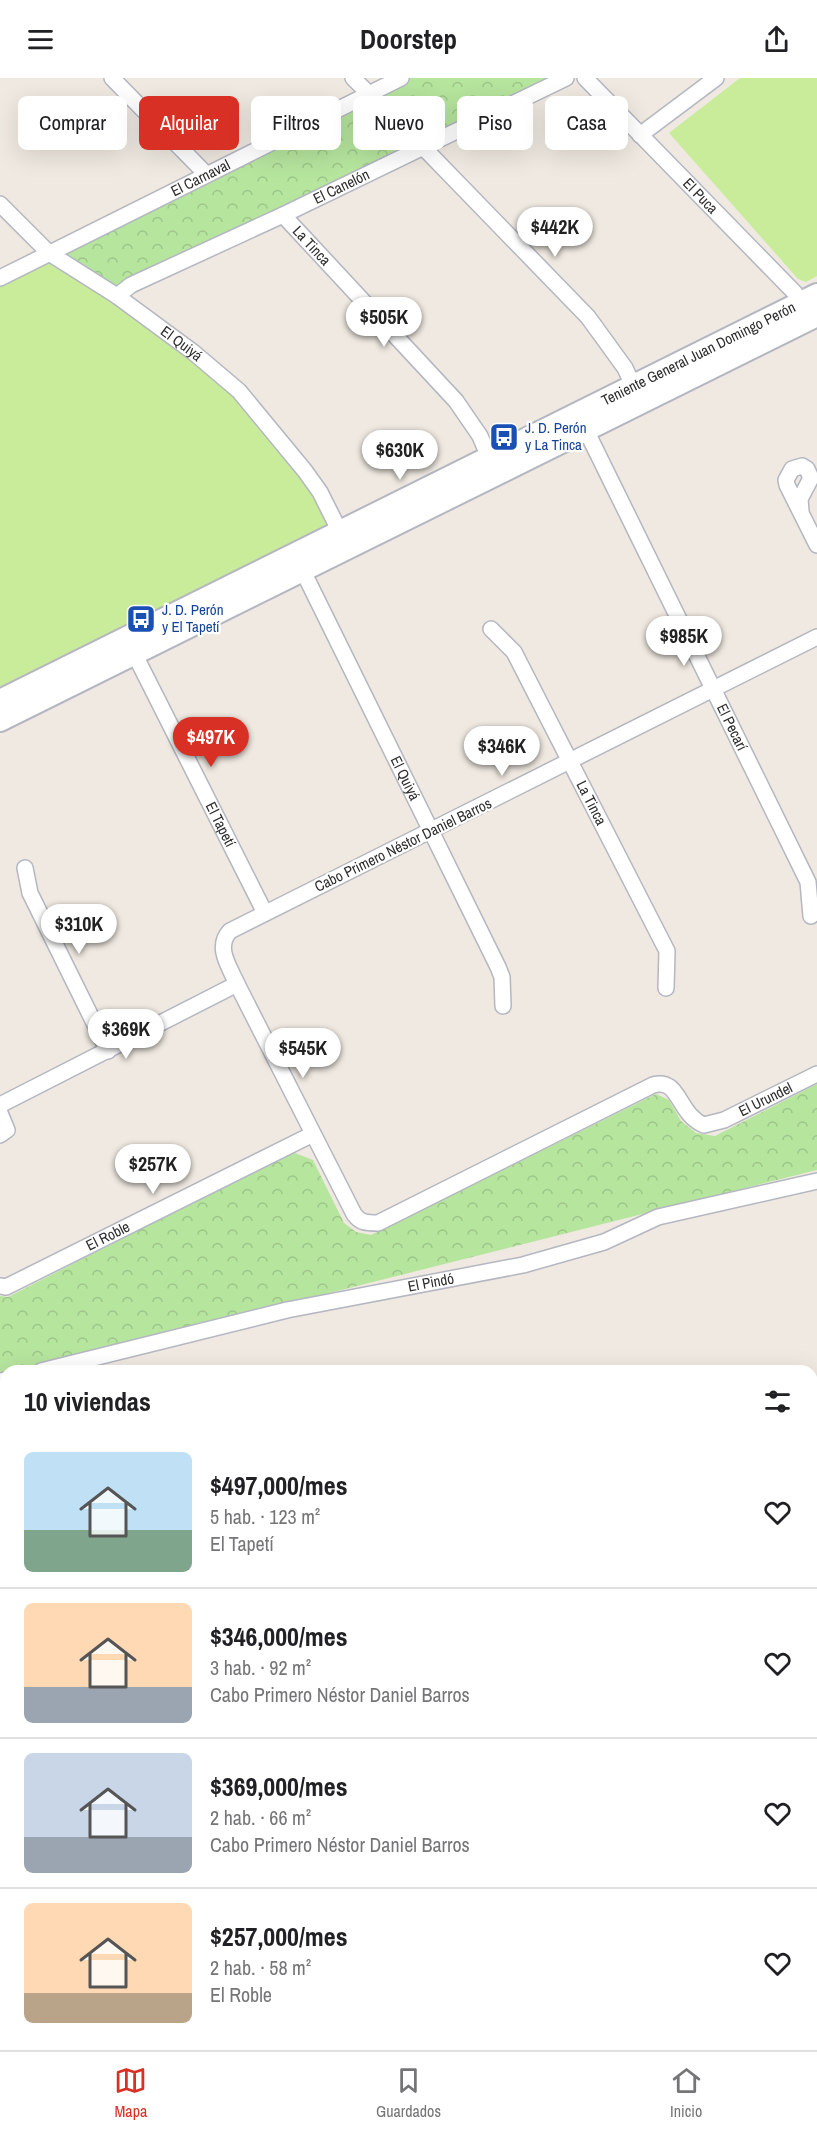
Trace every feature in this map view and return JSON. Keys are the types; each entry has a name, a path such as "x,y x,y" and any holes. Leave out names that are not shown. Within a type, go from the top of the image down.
{"main road":[{"name":"Teniente General Juan Domingo Perón","path":"0,720 131,646 811,308"},
{"name":"Teniente General Juan Domingo Perón","path":"0,701 131,646"}],"street":[{"path":"112,78 206,174"},
{"path":"353,78 369,94"},
{"name":"El Carnaval","path":"0,278 401,78"},
{"name":"El Canelón","path":"445,138 566,78"},
{"name":"El Puca","path":"585,78 811,308"},
{"path":"640,135 716,78"},
{"name":"El Canelón","path":"117,296 131,285 420,150"},
{"path":"426,150 588,317 606,339 638,394"},
{"name":"El Quiyá","path":"0,204 49,253 117,296 193,351 239,392 320,492 344,540"},
{"name":"La Tinca","path":"283,215 456,401 480,436 493,466"},
{"name":"El Pecarí","path":"582,422 808,882 811,915"},
{"path":"801,512 817,545"},
{"name":"El Quiyá","path":"298,563 498,967 502,977 503,1006"},
{"name":"La Tinca","path":"491,629 514,652 572,761 667,951 666,988"},
{"name":"Cabo Primero Néstor Daniel Barros","path":"237,984 222,946 224,938 230,931 817,637"},
{"name":"El Tapetí","path":"131,646 265,913"},
{"path":"25,868 30,893 108,1051"},
{"path":"0,1106 237,984 313,1134"},
{"name":"El Urundel","path":"313,1134 358,1220 378,1223 653,1084 662,1082 673,1088 687,1115 704,1125 714,1124 817,1074"},
{"path":"0,1113 7,1130 0,1135"},
{"name":"El Roble","path":"0,1286 6,1287 313,1134"},
{"name":"El Pindó","path":"65,1365 288,1310 523,1264 604,1242 658,1217 817,1181"}],"green space":[{"path":"401,78 566,78 529,96 457,96 457,131 445,137 445,96 365,96"},
{"path":"740,78 817,78 817,276 806,282 798,279 669,133"},
{"path":"353,102 353,150 418,150 117,296 49,253 256,150 341,150 341,108"},
{"path":"50,262 63,265 195,359 260,424 323,508 327,527 0,695 0,284"},
{"path":"817,1084 817,1170 44,1365 0,1365 0,1296 8,1297 292,1152 313,1160 344,1223 356,1232 371,1235 656,1094 669,1100 681,1121 696,1133 715,1136"}],"place":[{"name":"J. D. Perón y La Tinca","path":"504,437"},
{"name":"J. D. Perón y El Tapetí","path":"141,619"}]}
